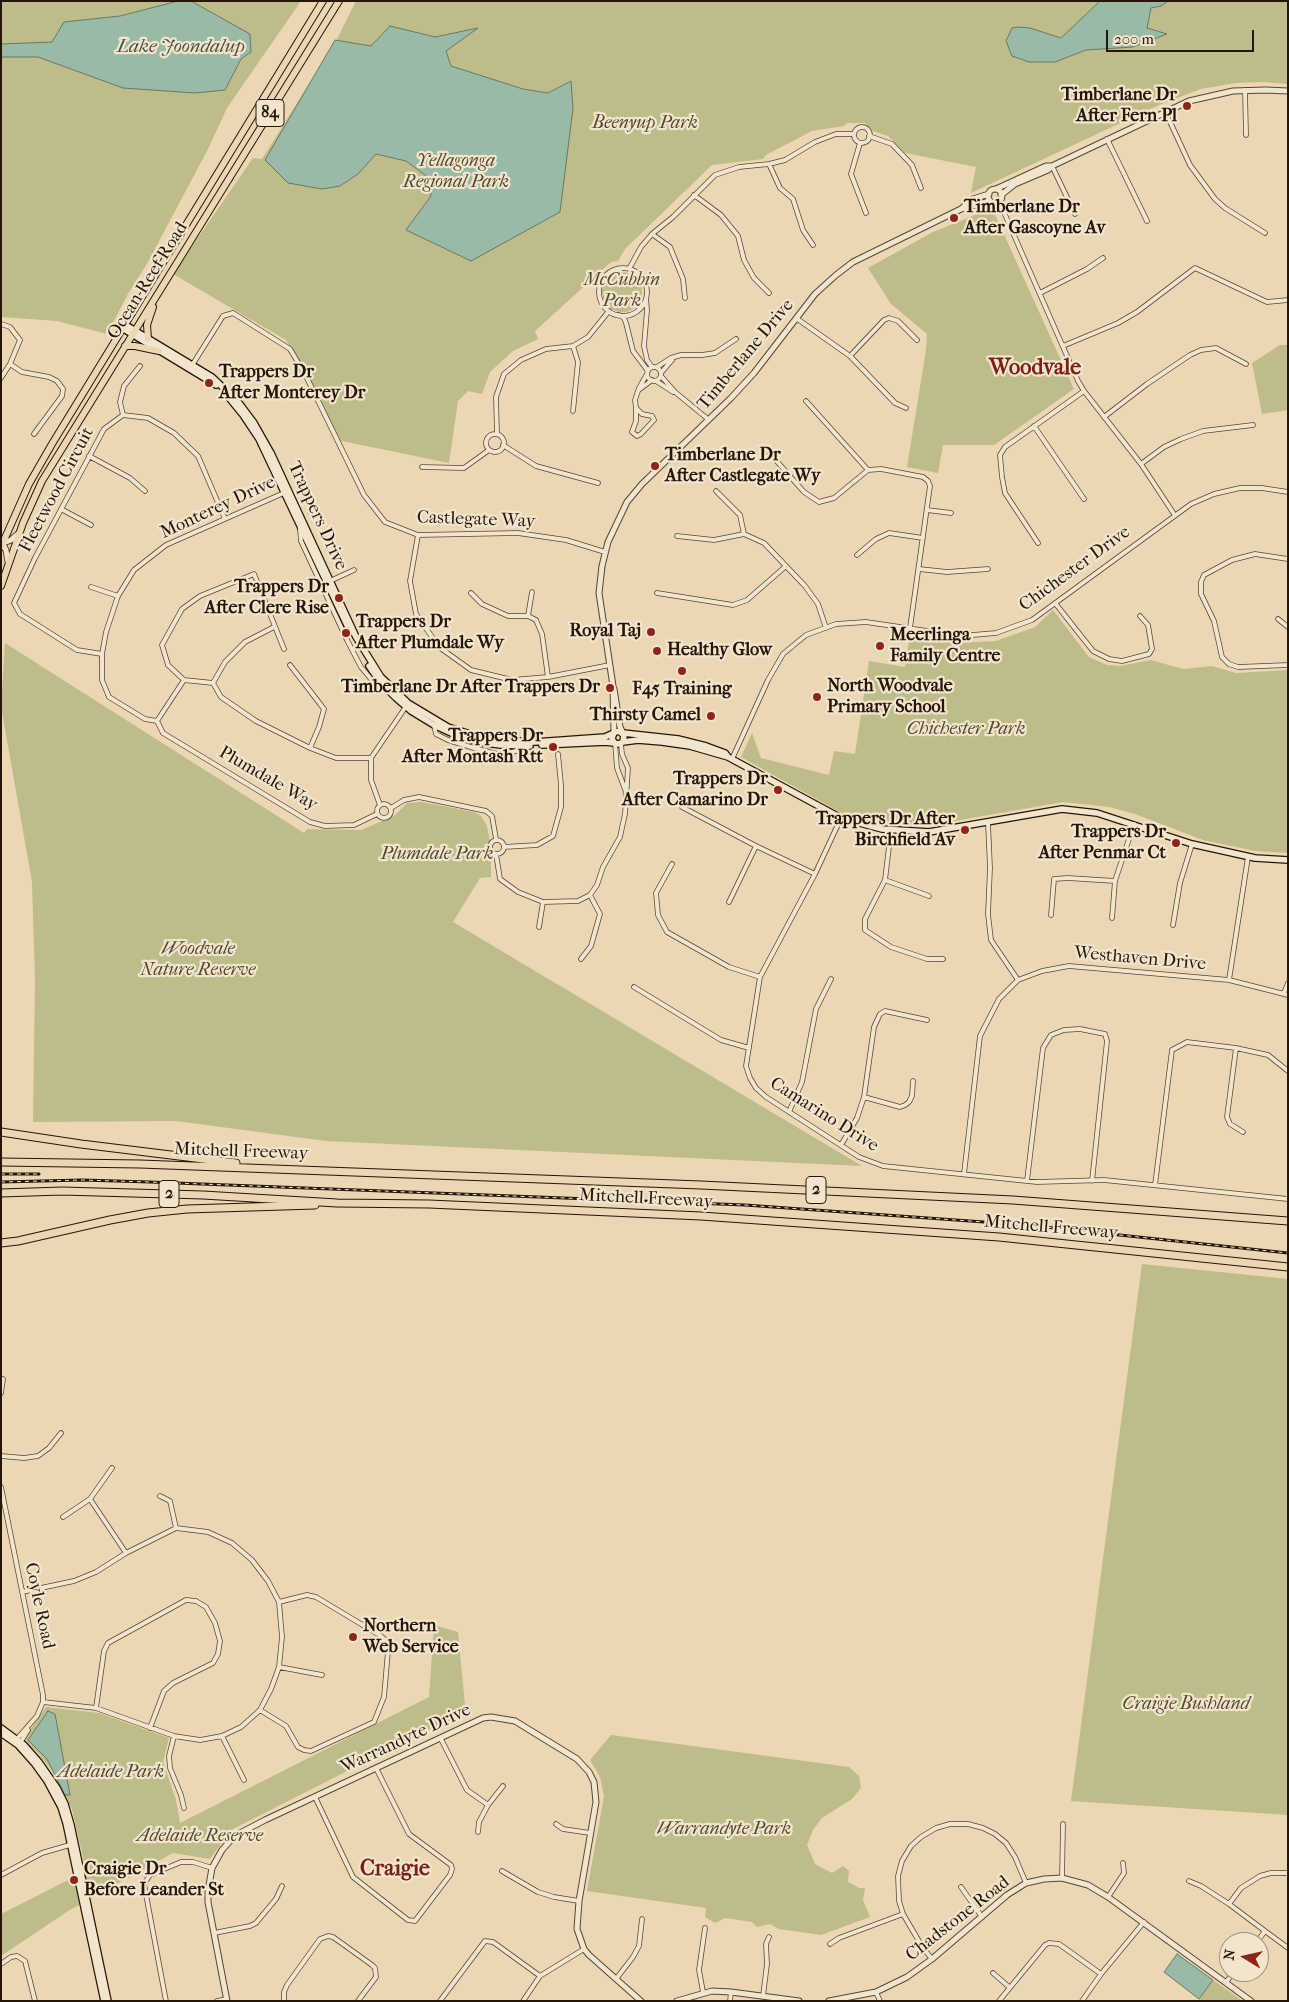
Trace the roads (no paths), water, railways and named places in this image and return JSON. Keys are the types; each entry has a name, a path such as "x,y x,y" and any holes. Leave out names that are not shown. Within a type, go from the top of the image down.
{"highway":[{"path":"1,1132 113,1148 219,1160 251,1167"},
{"name":"Mitchell Freeway","path":"1,1162 130,1163 251,1167 1013,1200 1288,1221"},
{"name":"Mitchell Freeway","path":"1,1193 62,1191 203,1195 337,1203 428,1204 701,1216 999,1237 1288,1267"},
{"path":"1,1243 148,1213 187,1209 293,1207 337,1203"}],"main road":[{"name":"Ocean Reef Road","path":"2,544 29,484 123,326 323,1"},
{"name":"Ocean Reef Road","path":"1,586 19,532 42,481 339,1"},
{"path":"148,339 147,325 155,298"},
{"name":"Trappers Drive","path":"123,326 159,351 212,377 239,403 262,436 286,491 356,637 381,677 407,705 448,727 486,739 535,742 605,737 614,733"},
{"name":"Trappers Drive","path":"134,333 148,339 191,367"},
{"path":"125,346 159,351"},
{"name":"Trappers Drive","path":"286,491 300,528 360,652 380,682 434,725 460,737 500,746 618,743 649,740 679,744 730,758 841,818 882,829 928,832 1062,809 1097,813 1192,844 1248,857 1288,860"},
{"path":"1,530 9,527"},
{"path":"619,731 623,733 625,738 618,743 612,738 614,733 619,731"},
{"name":"Trappers Drive","path":"623,733 690,742 725,753 730,758"},
{"path":"1,1728 17,1742 39,1769 53,1791 64,1814 73,1844 108,2001"},
{"path":"1,1732 17,1742"},
{"path":"73,1844 104,2001"}],"street":[{"path":"1000,198 1015,184 1048,170 1052,166 1165,111 1204,96 1245,90 1288,91"},
{"path":"1245,90 1246,134"},
{"path":"1165,111 1190,165 1214,200 1265,233"},
{"path":"854,134 859,128 864,128 868,131 867,141 860,143"},
{"path":"629,269 641,247 652,234 673,217 715,175 739,166 769,164 785,160 814,142 836,134 854,134"},
{"path":"854,134 856,140 860,143"},
{"path":"869,136 892,144 912,165 921,188"},
{"path":"1108,139 1147,221"},
{"path":"860,143 851,174 866,213"},
{"path":"769,164 780,188 793,199 803,230 813,245"},
{"path":"1052,166 1046,166 996,190 1003,211 1084,391 1141,464 1174,514"},
{"path":"1052,166 1075,214"},
{"name":"Timberlane Drive","path":"961,209 973,199 996,190"},
{"path":"989,194 991,201 1003,211"},
{"path":"694,195 721,215 738,236 744,260 754,278 769,293"},
{"name":"Timberlane Drive","path":"614,733 613,686 599,593 605,552 617,520 634,493 754,373 796,318 826,283 853,262 961,209 1000,198"},
{"path":"652,234 670,247 683,279 685,298"},
{"path":"1040,293 1087,269 1103,258"},
{"path":"1063,346 1118,323 1137,312 1194,268 1267,302 1288,300"},
{"path":"675,392 654,381 633,351 624,318 609,311 601,302 599,294 602,279 606,274 616,269 629,269 640,276 645,283 648,310 644,346 647,360 675,392 709,420"},
{"path":"618,315 628,315 636,312 646,298"},
{"path":"497,434 496,397 504,374 521,360 546,349 573,346 588,337 609,311"},
{"name":"Castlegate Way","path":"191,367 223,316 233,312 290,349 306,376 364,495 385,522 418,535 518,534 566,540 605,552"},
{"path":"796,318 850,356 895,403 906,408"},
{"path":"850,356 884,320 889,318 898,321 917,340"},
{"path":"1,324 10,327 20,340 10,364 1,378"},
{"path":"636,408 642,414 652,416 654,420 637,436 632,432 636,421 635,400 638,390 654,367 681,355 708,355 736,339"},
{"path":"573,346 578,362 573,411"},
{"path":"1104,417 1147,384 1190,355 1201,350 1216,348 1246,364"},
{"path":"638,390 654,381 673,358"},
{"path":"10,364 22,372 49,377 57,381 62,388 62,396 34,434"},
{"path":"140,366 124,386 120,402 122,415 148,418 174,433 198,456 225,518"},
{"path":"1038,543 1005,493 999,458 1005,447 1084,391"},
{"path":"806,401 868,470"},
{"name":"Fleetwood Circuit","path":"102,654 77,650 20,614 14,603 89,456 104,430 122,415"},
{"path":"1141,464 1164,447 1181,438 1203,431 1253,425"},
{"path":"1034,426 1084,499"},
{"path":"489,450 486,445 487,439 491,435 497,434 502,438 503,446"},
{"path":"422,467 464,468 489,450 496,451 503,446"},
{"path":"503,446 536,466 598,483"},
{"path":"765,448 804,492 819,502 834,498 868,470 881,469 926,478 930,486 910,628"},
{"path":"89,456 130,478 144,491"},
{"name":"Chichester Drive","path":"730,758 782,654 806,634 836,624 866,622 961,636 996,633 1032,620 1174,514 1204,498 1225,491 1262,488 1288,492"},
{"name":"Monterey Drive","path":"157,721 145,719 109,697 102,680 102,654 106,632 118,596 134,570 166,544 286,491"},
{"path":"716,491 740,515 744,534"},
{"path":"61,509 91,525"},
{"path":"927,510 951,513"},
{"path":"8,562 2,544 19,532"},
{"path":"677,536 714,540 744,534 764,543 805,586 818,604 826,628"},
{"path":"857,555 876,539 889,534 923,538"},
{"path":"418,535 410,581 416,614 439,647 471,670 512,680 548,677 610,665"},
{"path":"1288,559 1255,554 1232,560 1204,575 1201,582 1201,594 1214,621 1222,657 1229,664 1238,667 1288,665"},
{"path":"657,593 733,605 747,600 786,566"},
{"path":"919,570 947,572 988,569"},
{"path":"330,581 354,570"},
{"path":"213,683 184,680 168,665 162,646 182,609 200,596 254,574 284,649"},
{"path":"91,587 118,596"},
{"path":"528,616 532,592"},
{"path":"471,593 482,604 508,616 528,616 536,620 542,634 548,677"},
{"path":"1055,603 1093,651 1122,662 1149,654 1152,649 1148,625 1140,616"},
{"path":"1278,619 1288,628"},
{"path":"213,683 224,662 245,642 274,627"},
{"path":"290,665 324,709 320,727 310,748"},
{"path":"157,721 184,680"},
{"path":"213,683 221,697 256,721 310,748 336,758 371,758"},
{"name":"Timberlane Drive","path":"613,686 616,694 620,727 623,733"},
{"path":"380,805 371,780 371,758 407,705"},
{"name":"Plumdale Way","path":"157,721 163,733 310,822 325,826 354,825 377,814"},
{"path":"496,839 490,843 490,848 496,854 500,879 518,892 543,902 578,901 590,896 597,885 603,867 620,837 628,768 618,743"},
{"path":"618,743 617,768 626,794"},
{"path":"504,847 537,845 553,836 561,807 558,754"},
{"path":"391,808 404,800 419,797 486,811 492,816 496,839"},
{"path":"386,804 391,808 391,813 386,818 381,818 377,814 377,809 380,805 386,804"},
{"path":"682,807 756,846 815,874"},
{"name":"Camarino Drive","path":"841,818 815,874 760,977 746,1066 756,1088 789,1112 841,1145 862,1158 879,1165 1027,1181 1092,1181 1155,1185 1288,1199"},
{"path":"988,823 990,868 988,914 991,940 1018,980"},
{"path":"1112,918 1115,881 1134,824"},
{"path":"891,830 885,880 864,919 865,930 892,947 926,959 943,960"},
{"path":"496,839 502,841 504,847"},
{"path":"1173,925 1180,883 1192,844"},
{"path":"729,902 756,846"},
{"path":"496,854 500,853 504,847"},
{"path":"1229,980 1248,857"},
{"path":"672,864 656,893 658,915 667,932 729,967 760,977"},
{"path":"1052,915 1054,879 1115,881"},
{"path":"885,880 929,896"},
{"path":"580,958 591,946 600,914 590,896"},
{"path":"540,927 543,902"},
{"name":"Westhaven Drive","path":"964,1174 980,1036 999,999 1018,980 1042,971 1069,966 1229,980 1286,994"},
{"path":"789,1112 802,1082 816,1009 831,979"},
{"path":"1286,994 1288,983"},
{"path":"634,987 721,1040 749,1048"},
{"path":"841,1145 856,1118 864,1097 874,1027 880,1014 885,1011 927,1020"},
{"path":"1027,1181 1043,1048 1051,1035 1064,1030 1080,1028 1105,1034 1107,1041 1092,1181"},
{"path":"1155,1185 1172,1050 1187,1042 1236,1048 1268,1055 1288,1071"},
{"path":"1236,1048 1227,1118 1230,1124 1243,1132"},
{"path":"864,1097 900,1107 910,1102 913,1081"},
{"path":"1,1393 3,1379"},
{"path":"1,1456 24,1458 38,1456 49,1448 61,1433"},
{"path":"63,1517 90,1499 112,1468"},
{"name":"Coyle Road","path":"1,1487 43,1702"},
{"path":"160,1496 170,1501 176,1528"},
{"path":"90,1499 126,1553"},
{"path":"17,1742 37,1716 43,1702 96,1708 174,1736 200,1740 222,1736 241,1727 260,1710 271,1690 279,1667 282,1637 279,1602 268,1581 252,1560 232,1543 208,1532 176,1528 126,1553 96,1572 74,1581 22,1592"},
{"path":"260,1710 286,1726 298,1747 311,1751 374,1722 384,1696 388,1650 386,1642 381,1636 316,1597 306,1595 279,1602"},
{"path":"96,1708 104,1651 108,1643 186,1600 196,1601 206,1607 215,1623 220,1641 218,1654 213,1663 173,1683 164,1691 150,1728"},
{"path":"279,1667 322,1675"},
{"name":"Warrandyte Drive","path":"227,2000 208,1902 209,1878 222,1850 242,1832 483,1718 498,1717 515,1721 577,1759 589,1772 594,1782 596,1802 579,1901 577,1928 584,1949"},
{"path":"174,1736 169,1756 170,1768 184,1808"},
{"path":"222,1736 244,1780"},
{"path":"441,1739 467,1790 488,1805"},
{"path":"315,1798 353,1878 408,1920 415,1921 450,1875 452,1869 451,1866 409,1834 376,1768"},
{"path":"478,1832 480,1822 488,1805 503,1786"},
{"path":"556,1824 563,1829 590,1833"},
{"path":"932,1959 922,1948 898,1901 898,1876 902,1861 911,1846 921,1837 936,1828 950,1824 968,1824 995,1834 1006,1843 1015,1857 1026,1883"},
{"path":"1062,1878 1064,1824"},
{"path":"1,1875 42,1853 73,1844"},
{"path":"166,2001 144,1884 150,1875 181,1862 193,1862 212,1868"},
{"path":"1108,1896 1124,1873 1123,1862"},
{"path":"502,1871 538,1892 579,1901"},
{"path":"1229,1904 1241,1888 1260,1876 1271,1873 1288,1873"},
{"name":"Chadstone Road","path":"828,2001 876,1992 907,1977 932,1959 1007,1895 1026,1883 1044,1879 1062,1878 1088,1885 1108,1896 1219,1976"},
{"path":"1189,1881 1201,1886 1229,1904 1288,1948"},
{"path":"214,1934 256,1923 276,1899 282,1886"},
{"path":"961,1887 982,1917"},
{"path":"830,1944 839,1938 903,1914"},
{"path":"616,1979 639,1946 642,1919"},
{"path":"1082,2001 1101,1974 1144,1922"},
{"path":"703,1992 699,1970 705,1928"},
{"path":"284,2001 284,1992 287,1985 320,1939 328,1936 333,1937 375,1968 376,1977 358,2001"},
{"path":"763,1996 767,1964 766,1944 769,1937"},
{"path":"440,2001 485,1941 493,1942 540,1976"},
{"path":"1000,2001 1045,1945 1049,1943 1059,1944 1101,1974"},
{"path":"523,2001 540,1976 584,1949 641,2001"},
{"path":"1,1964 11,1957 17,1956 25,1961 35,2001"},
{"path":"993,1973 1010,1987"},
{"name":"Chadstone Road","path":"1227,1982 1251,2001"},
{"path":"677,2001 703,1992 730,1992 799,2001"},
{"path":"730,1992 730,2001"},
{"path":"876,1992 880,2001"},
{"path":"216,2001 227,2000"}],"water":[{"name":"Lake Joondalup","path":"178,1 191,1 250,34 251,52 241,59 225,90 195,93 123,88 38,57 1,57 1,44 52,42 64,22 120,16"},
{"path":"1100,1 1168,1 1161,6 1151,8 1147,28 1167,34 1133,47 1086,50 1055,62 1029,62 1012,56 1006,41 1012,28 1030,28 1061,38"},
{"path":"390,26 435,37 478,28 446,51 451,66 523,89 548,93 571,81 573,108 560,212 471,261 406,230 431,196 429,178 406,161 376,154 358,174 340,186 322,189 288,183 265,160 335,40 371,46"},
{"path":"48,1711 55,1714 70,1795 65,1795 47,1759 28,1740"},
{"path":"1177,1954 1213,1980 1199,1999 1164,1972"}],"railway":[{"path":"1,1174 39,1174"},
{"path":"1,1182 82,1180 150,1182 745,1205 1026,1225 1288,1253"}],"place":[{"name":"Timberlane Dr After Fern Pl","path":"1187,106"},
{"name":"Timberlane Dr After Gascoyne Av","path":"954,218"},
{"name":"Trappers Dr After Monterey Dr","path":"209,383"},
{"name":"Timberlane Dr After Castlegate Wy","path":"655,466"},
{"name":"Trappers Dr After Clere Rise","path":"339,598"},
{"name":"Royal Taj","path":"651,632"},
{"name":"Trappers Dr After Plumdale Wy","path":"346,633"},
{"name":"Meerlinga Family Centre","path":"880,646"},
{"name":"Healthy Glow","path":"657,651"},
{"name":"F45 Training","path":"682,671"},
{"name":"Timberlane Dr After Trappers Dr","path":"610,688"},
{"name":"North Woodvale Primary School","path":"817,697"},
{"name":"Thirsty Camel","path":"711,716"},
{"name":"Trappers Dr After Montash Rtt","path":"553,747"},
{"name":"Trappers Dr After Camarino Dr","path":"778,790"},
{"name":"Trappers Dr After Birchfield Av","path":"965,830"},
{"name":"Trappers Dr After Penmar Ct","path":"1176,843"},
{"name":"Northern Web Service","path":"353,1637"},
{"name":"Craigie Dr Before Leander St","path":"74,1880"}],"district":[{"name":"Woodvale","path":"1035,369"},
{"name":"Craigie","path":"395,1870"}],"park label":[{"name":"Beenyup Park","path":"645,124"},
{"name":"Yellagonga Regional Park","path":"456,172"},
{"name":"McCubbin Park","path":"622,291"},
{"name":"Chichester Park","path":"966,730"},
{"name":"Plumdale Park","path":"437,855"},
{"name":"Woodvale Nature Reserve","path":"198,960"},
{"name":"Craigie Bushland","path":"1186,1705"},
{"name":"Adelaide Park","path":"111,1773"},
{"name":"Warrandyte Park","path":"724,1830"},
{"name":"Adelaide Reserve","path":"200,1837"}]}
